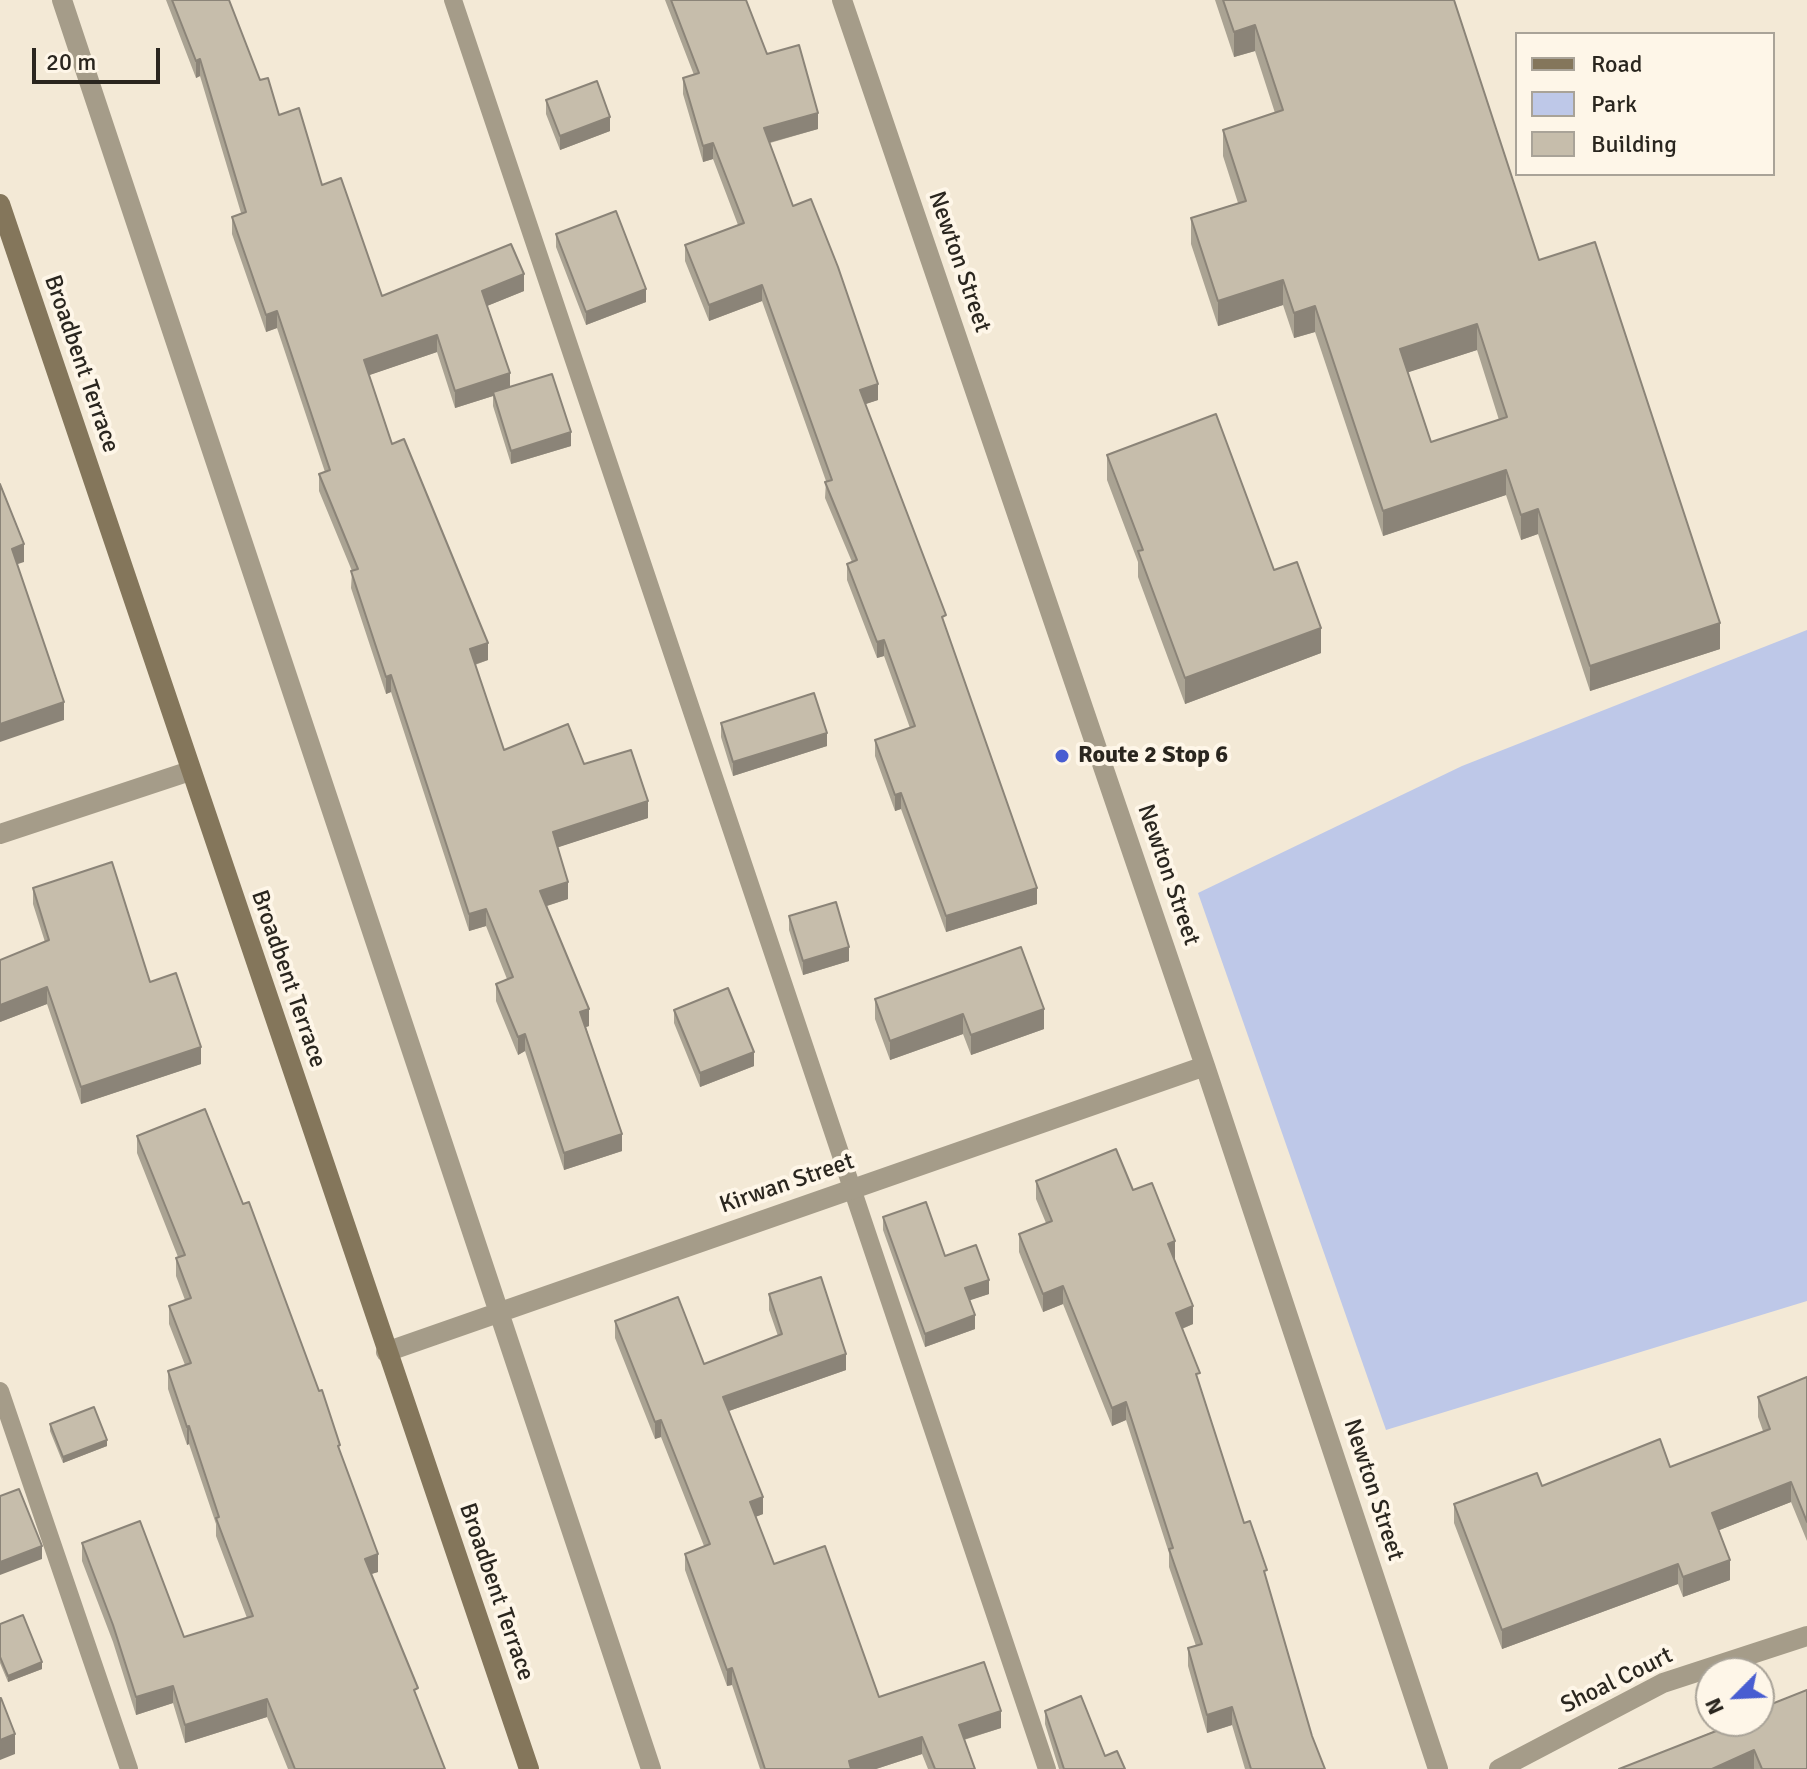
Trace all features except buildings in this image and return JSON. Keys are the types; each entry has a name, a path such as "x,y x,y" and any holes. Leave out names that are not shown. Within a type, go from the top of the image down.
{"main road":[{"name":"Broadbent Terrace","path":"0,204 529,1769"}],"street":[{"path":"62,0 651,1769"},
{"name":"Newton Street","path":"842,0 1205,1066 1438,1769"},
{"path":"0,834 190,771"},
{"name":"Kirwan Street","path":"386,1352 1205,1066"},
{"name":"Shoal Court","path":"1499,1769 1663,1683 1807,1636"}],"lane":[{"path":"453,0 1047,1769"},
{"path":"0,1391 129,1769"}],"green space":[{"path":"1807,630 1807,1301 1386,1430 1198,893 1462,766"}],"place":[{"name":"Route 2 Stop 6","path":"1062,756"}]}
